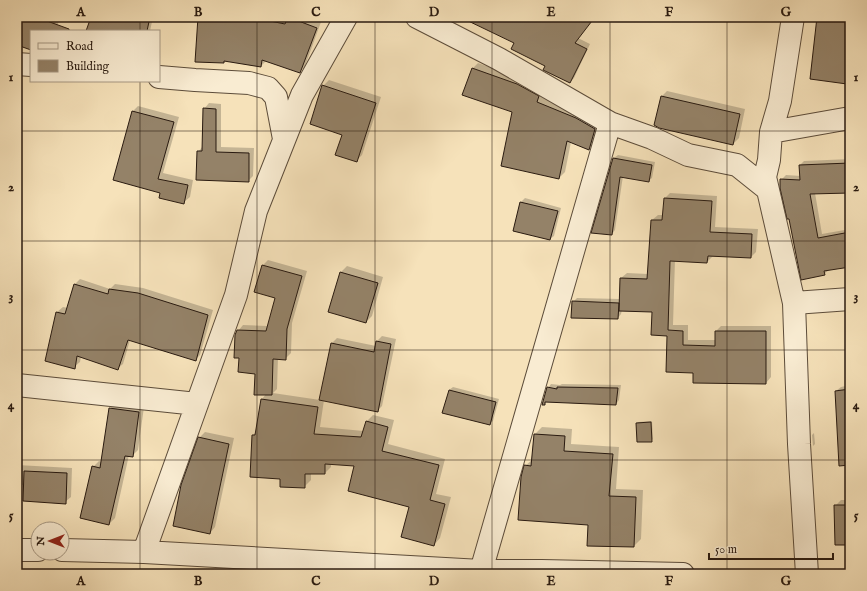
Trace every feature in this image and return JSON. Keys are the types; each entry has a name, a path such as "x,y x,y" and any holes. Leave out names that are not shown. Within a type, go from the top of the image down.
{"street":[{"path":"144,552 236,295 256,211 302,95 346,17"},
{"path":"417,17 499,59 610,123 652,138 688,155 737,166 767,189"},
{"path":"793,17 780,101 771,132 770,160 765,177 794,303 799,444 807,574"},
{"path":"17,64 30,65"},
{"path":"160,77 249,83 268,88 276,97 284,139"},
{"path":"276,97 302,95"},
{"path":"771,132 850,118"},
{"path":"481,571 610,123"},
{"path":"794,303 850,299"},
{"path":"17,385 197,404"},
{"path":"17,550 30,550"},
{"path":"70,550 144,552 390,570 683,574"}],"building":[{"path":"22,17 36,17 69,29 30,30 30,50 17,45 17,31"},
{"path":"91,17 150,17 147,30 86,30"},
{"path":"198,17 241,19 241,17 250,17 285,24 288,17 317,28 300,73 262,60 261,67 224,61 224,63 195,62"},
{"path":"460,17 595,17 575,43 587,49 570,83 543,70 545,66 511,49 514,43"},
{"path":"817,17 850,17 850,62 847,84 810,79"},
{"path":"472,68 517,84 539,96 537,102 576,118 595,129 589,150 567,141 559,179 501,166 512,112 462,95"},
{"path":"322,85 376,103 357,162 335,155 342,135 310,124"},
{"path":"661,96 740,114 733,145 659,128 654,125"},
{"path":"203,108 216,109 216,152 249,153 249,182 196,180 197,151 202,151"},
{"path":"132,111 174,122 158,179 188,185 184,204 159,198 160,193 113,180"},
{"path":"613,158 652,165 649,182 620,177 612,235 591,233"},
{"path":"850,163 850,193 810,194 818,238 850,232 850,267 824,271 825,275 801,280 789,219 787,219 780,188 780,179 800,180 799,165"},
{"path":"664,198 712,201 710,232 752,234 751,258 708,256 707,263 670,261 668,330 683,331 683,345 715,346 715,331 766,331 766,384 693,383 693,373 666,372 667,336 651,335 652,312 619,311 620,278 647,279 651,220 662,220"},
{"path":"520,202 558,211 550,240 513,231"},
{"path":"262,265 302,276 287,329 286,360 273,359 272,395 254,395 255,374 238,372 239,358 234,358 235,335 237,330 266,331 275,298 254,292"},
{"path":"340,272 378,283 366,323 328,312"},
{"path":"74,284 108,294 109,289 138,293 208,315 196,361 128,340 118,370 77,356 75,369 45,361 56,312 65,314"},
{"path":"572,301 619,303 618,319 571,318"},
{"path":"376,341 391,344 378,412 319,400 331,343 374,352"},
{"path":"547,387 557,389 557,387 618,388 616,405 545,402 545,405 542,405"},
{"path":"850,389 850,465 839,466 835,391"},
{"path":"449,390 496,402 490,425 442,413"},
{"path":"261,399 318,407 314,434 361,437 366,421 388,427 382,451 439,465 430,500 445,504 434,546 401,537 409,507 348,491 354,466 325,464 325,474 305,474 305,488 280,487 280,479 250,477 252,435 255,435"},
{"path":"109,408 139,412 133,457 125,456 109,525 80,518 92,466 100,468"},
{"path":"651,422 652,442 637,442 636,423"},
{"path":"534,434 565,436 564,451 613,454 609,496 636,497 634,547 587,546 588,525 518,520 521,477 524,465 531,466"},
{"path":"198,437 229,444 210,534 173,526 181,485"},
{"path":"24,471 67,473 66,504 23,501"},
{"path":"834,505 850,505 850,545 835,545"}]}
